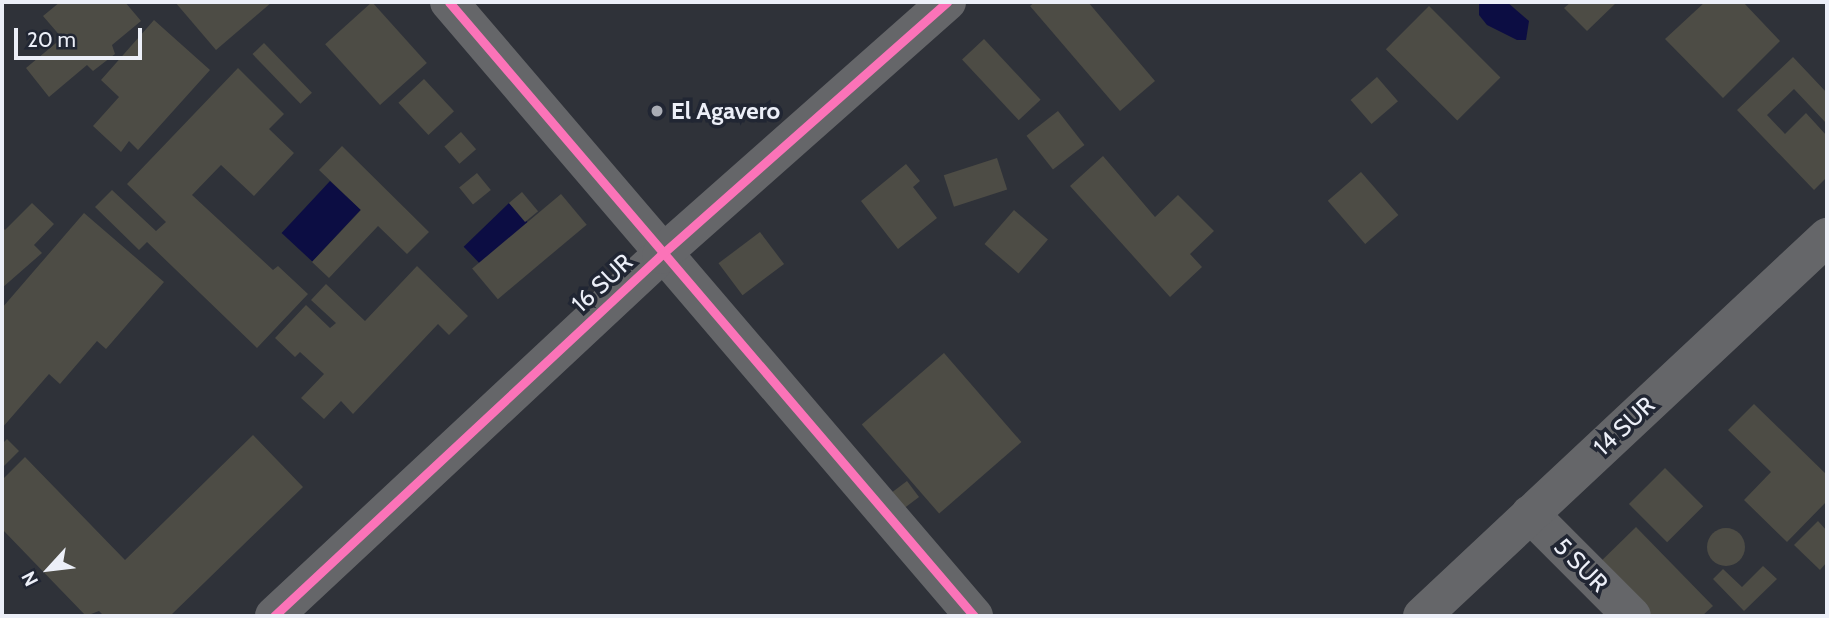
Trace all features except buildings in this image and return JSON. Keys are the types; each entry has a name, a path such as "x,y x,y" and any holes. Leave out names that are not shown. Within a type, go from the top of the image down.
{"street":[{"path":"449,2 661,255 974,616"},
{"name":"16 SUR","path":"274,616 661,255 947,2"},
{"name":"14 SUR","path":"1422,616 1827,237"},
{"name":"5 SUR","path":"1530,514 1632,616"}],"shaded area":[{"path":"1479,2 1507,2 1529,21 1526,40 1517,40 1487,25 1479,15"},
{"path":"330,181 361,210 312,262 282,233"},
{"path":"509,203 528,223 483,267 464,247"}],"cycle path":[{"path":"449,2 974,616"},
{"path":"274,616 661,255 947,2"}],"place":[{"name":"El Agavero","path":"657,111"}]}
